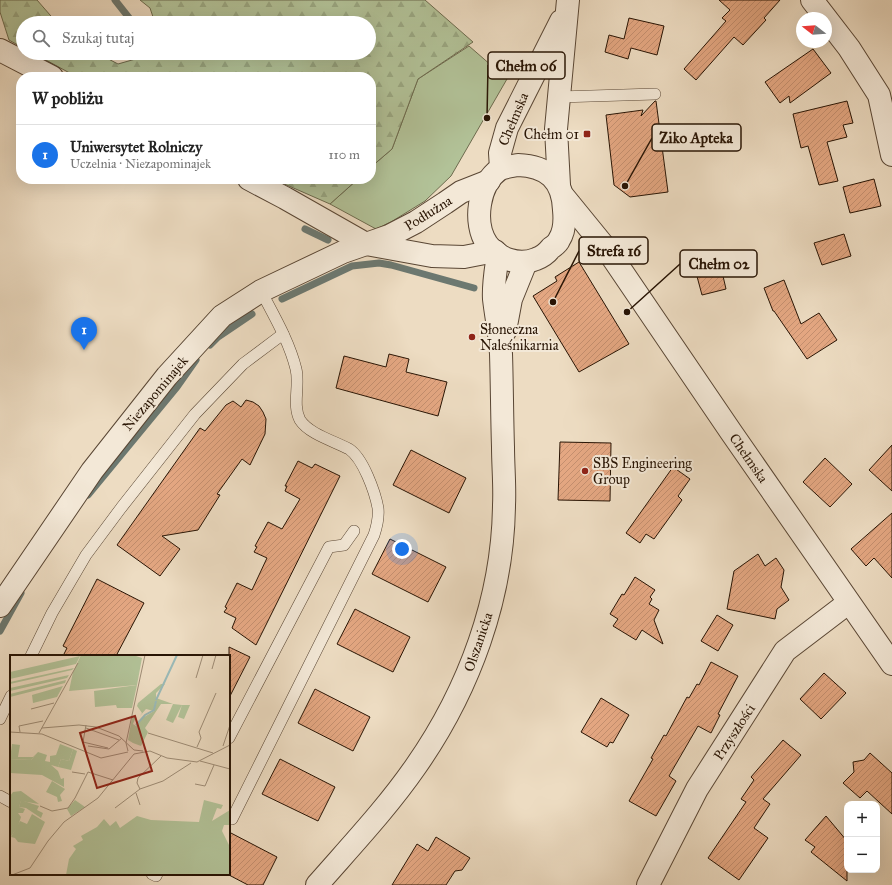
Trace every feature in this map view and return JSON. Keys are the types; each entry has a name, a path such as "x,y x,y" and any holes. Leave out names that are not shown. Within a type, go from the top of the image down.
{"street":[{"path":"812,0 849,48 879,95 892,155"},
{"name":"Chełmska","path":"568,4 556,129 561,191 608,251 848,603 892,664"},
{"name":"Chełmska","path":"495,175 507,128 568,4"},
{"path":"0,50 16,58"},
{"path":"19,60 42,72"},
{"path":"518,166 530,166 551,176 561,191 565,219 563,231 559,241 546,254 526,262 515,261 506,259 496,253 488,244 482,232 480,218 482,193 495,175 518,166"},
{"name":"Podłużna","path":"366,244 389,236 416,222 460,192 495,175"},
{"name":"Podłużna","path":"258,184 366,244 432,256 464,257 496,253"},
{"path":"551,249 572,240 586,242 608,251"},
{"name":"Niezapominajek","path":"0,606 92,471 167,376 222,316 261,291 343,252 366,244"},
{"name":"Olszanicka","path":"317,885 387,804 416,766 441,726 465,679 482,635 494,592 502,548 504,505 501,352 494,298 496,253"},
{"name":"Olszanicka","path":"501,352 511,299 526,262"},
{"name":"Przyszłości","path":"648,885 697,789 785,651 848,603"}],"lane":[{"path":"559,97 655,94"},
{"path":"232,819 371,541 378,522 378,508 367,474 361,461 350,450 309,430 300,420 297,409 296,370 283,334 261,291"},
{"path":"31,655 52,613 86,555 126,502 195,414 243,364 283,334"},
{"path":"230,736 329,547 344,545 354,531"},
{"path":"0,719 10,698"},
{"path":"0,796 10,801"}],"green space":[{"path":"0,0 37,0 51,16 16,16 16,44 9,40 0,12"},
{"path":"140,0 425,0 473,42 418,79 392,149 376,163 376,72 68,72 46,60 110,60 118,64 132,60 376,60 376,16 153,16 150,8"},
{"path":"469,46 507,79 451,176 425,201 391,222 376,229 330,204 352,184 376,184 376,163 392,149 418,79"},
{"path":"284,184 352,184 330,204"}],"building":[{"path":"719,0 780,0 764,18 766,20 743,45 734,37 696,80 684,69 726,21 722,18 730,10"},
{"path":"629,18 664,26 657,55 631,48 628,59 605,52 609,35 624,39"},
{"path":"813,49 831,73 790,103 789,96 780,103 765,82"},
{"path":"655,101 668,192 630,197 614,185 606,115 643,110 641,116"},
{"path":"847,101 853,123 843,125 847,137 827,142 838,181 819,185 808,146 801,148 793,114"},
{"path":"874,179 881,206 850,213 843,187"},
{"path":"844,234 851,256 822,265 814,243"},
{"path":"579,262 629,344 579,372 533,296 557,281 555,277"},
{"path":"720,263 726,289 702,295 695,269"},
{"path":"784,280 801,324 819,313 837,340 807,359 773,311 764,288"},
{"path":"389,354 409,359 406,372 447,382 438,416 336,388 344,356 386,367"},
{"path":"246,400 259,406 266,419 265,434 250,465 242,459 217,494 220,495 198,530 162,536 180,549 160,576 117,545 200,428 205,431 226,405 233,401 241,407"},
{"name":"SBS Engineering Group","path":"560,442 611,443 610,501 558,500"},
{"path":"892,445 892,491 869,470"},
{"path":"411,450 466,478 449,513 393,485"},
{"path":"825,458 852,484 830,507 803,482"},
{"path":"298,461 312,468 315,464 340,476 256,645 232,628 236,618 224,612 227,608 225,607 237,583 252,590 267,558 254,552 257,547 255,546 268,522 282,529 300,499 285,491 287,486 285,486"},
{"path":"673,467 690,479 678,496 682,500 654,539 646,534 640,543 626,533"},
{"path":"892,513 892,578 874,558 866,566 851,549"},
{"path":"390,539 446,567 428,602 372,574"},
{"path":"758,554 765,566 776,558 784,570 781,587 789,600 777,609 775,619 727,609 734,571"},
{"path":"635,577 655,590 650,597 652,599 649,604 659,610 654,620 663,644 642,630 636,640 613,626 618,619 610,614 622,594 624,595"},
{"path":"97,579 144,603 117,655 64,655 67,648 63,646"},
{"path":"355,609 410,637 393,672 337,644"},
{"path":"717,615 733,625 718,651 701,641"},
{"path":"229,647 250,657 230,696 230,655"},
{"path":"711,662 738,676 718,714 720,715 711,733 698,726 669,776 676,781 656,816 629,801 653,759 651,758 664,735 666,736 687,697 689,698 697,684 699,685"},
{"path":"824,673 846,693 821,719 800,699"},
{"path":"315,689 370,717 353,751 298,723"},
{"path":"601,698 629,715 613,743 610,742 607,747 581,732"},
{"path":"783,740 801,755 763,799 770,804 754,828 768,838 739,880 708,858 746,802 741,799 754,780 751,777"},
{"path":"870,753 892,773 892,814 880,803 880,801 878,801 867,791 860,798 843,783 854,772 853,762 864,760"},
{"path":"280,759 335,787 318,821 262,794"},
{"path":"826,816 844,837 844,873 847,873 847,881 811,852 815,847 805,840"},
{"path":"230,833 277,857 263,885 248,885 229,875"},
{"path":"436,837 470,858 462,870 455,871 446,885 392,885 417,844 428,851"}],"waterway":[{"path":"115,0 128,16"},
{"path":"305,229 328,240"},
{"path":"282,299 352,266 379,263 474,288"},
{"path":"210,345 218,337 252,314"},
{"path":"88,495 177,387 196,360"},
{"path":"0,631 21,593"}],"place":[{"name":"Chełm 06","path":"487,118"},
{"name":"Chełm 01","path":"587,134"},
{"name":"Ziko Apteka","path":"625,186"},
{"name":"Strefa 16","path":"553,302"},
{"name":"Chełm 02","path":"627,312"},
{"name":"Słoneczna Naleśnikarnia","path":"472,337"},
{"name":"Uniwersytet Rolniczy","path":"84,350"},
{"name":"SBS Engineering Group","path":"585,471"}]}
